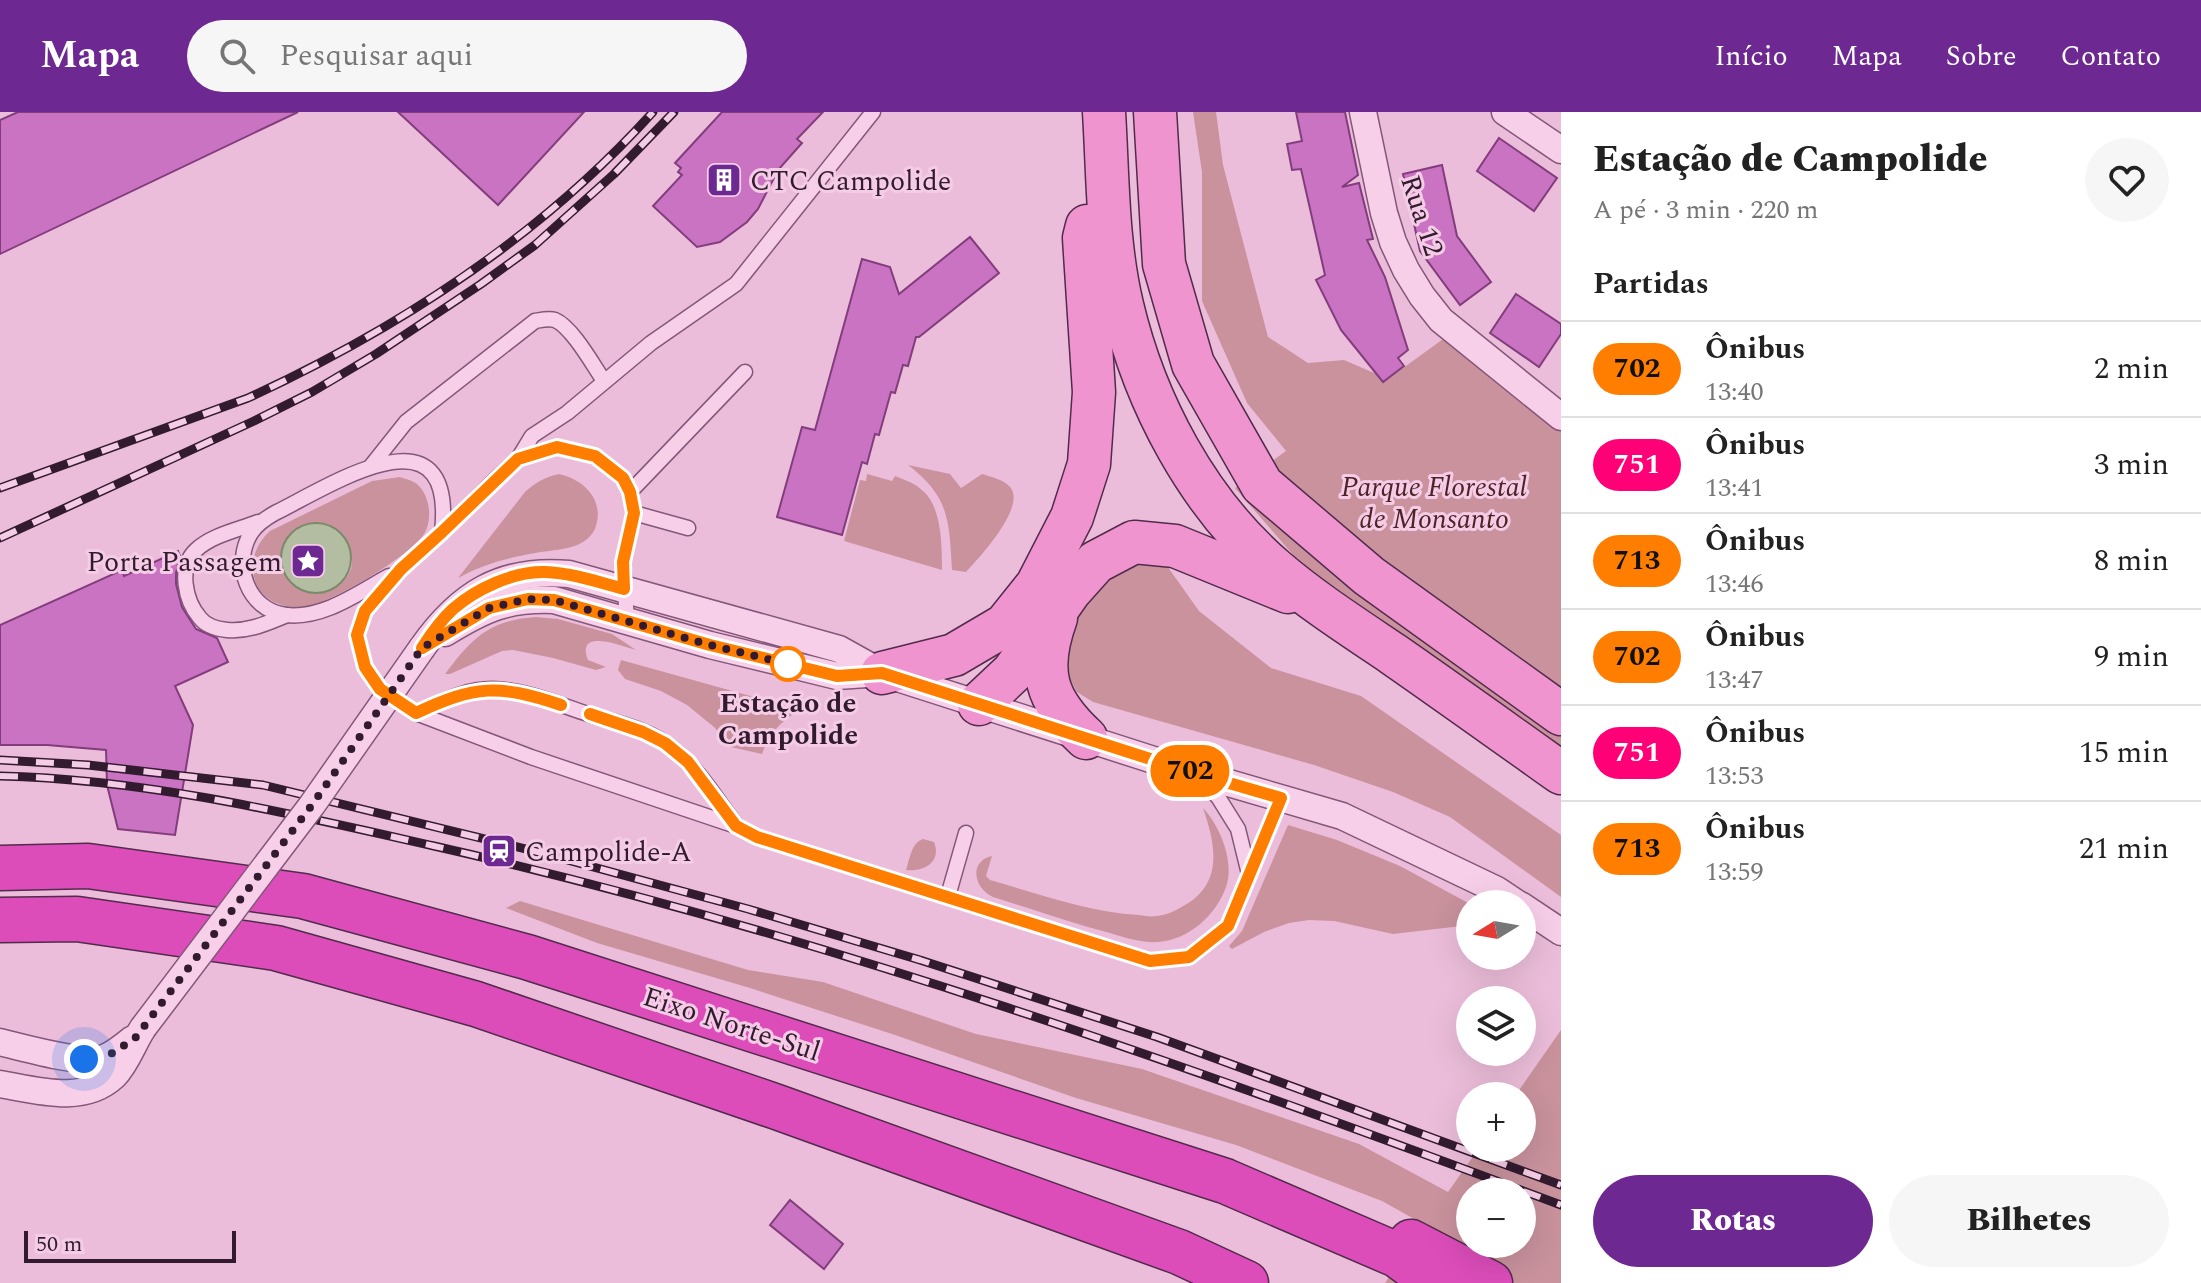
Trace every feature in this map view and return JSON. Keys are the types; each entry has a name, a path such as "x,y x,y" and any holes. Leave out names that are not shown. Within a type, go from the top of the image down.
{"highway":[{"name":"Eixo Norte-Sul","path":"0,868 88,866 303,896 527,957 1225,1181 1397,1255 1436,1283"},
{"path":"0,920 77,919 276,948 476,1004 777,1107 1164,1246 1246,1283"},
{"path":"1225,1181 1322,1197 1490,1283"}],"main road":[{"path":"1155,112 1164,264 1168,278 1193,364 1262,485 1369,576 1561,714"},
{"path":"1105,124 1112,255 1122,305 1137,357 1159,414 1188,468 1235,529 1274,568 1561,773"},
{"path":"979,704 1005,625 1037,585 1072,517 1089,464 1094,392 1084,238 1105,124"},
{"path":"979,704 1013,672 1061,603 1096,562 1134,542 1175,546 1322,605"},
{"path":"1061,603 1047,642 1047,679 1054,702 1086,738"},
{"path":"882,673 954,655 1005,625"}],"street":[{"name":"Rua 12","path":"1363,112 1393,242 1422,296 1441,320 1561,417"},
{"path":"1505,112 1561,150"},
{"path":"0,1084 63,1095 93,1088 114,1076 139,1032 312,805 438,625 453,609 492,585 541,571 569,574 839,649 882,673 1191,772 1342,816 1497,890"},
{"path":"422,648 489,608 528,599 554,600 710,645 837,676 882,673"},
{"path":"1536,916 1561,932"},
{"path":"0,1042 43,1053 98,1060 139,1032"}],"lane":[{"path":"873,112 736,284 651,343 567,413 532,436 518,459 401,569 365,611 357,635 365,667 380,689 416,713 531,757 736,826 757,837 1150,961 1189,957 1228,926 1281,798"},
{"path":"371,466 406,422 535,321 554,320 567,329 604,381"},
{"path":"630,492 745,372"},
{"path":"518,459 557,447 595,456 623,478 630,492 634,513 623,562 627,621"},
{"path":"288,615 243,631 207,625 199,618 188,596 185,580 194,552 209,540 262,521 371,466 395,460 417,462 432,475 442,494 442,532"},
{"path":"634,513 688,528"},
{"path":"262,521 252,531 244,549 245,583 252,596 274,612 310,614 354,596 401,569"},
{"path":"416,713 450,697 492,689 532,695 633,728 665,743 682,756 736,826"},
{"path":"1191,772 1218,797 1238,829 1249,874"},
{"path":"948,896 966,833"}],"green space":[{"name":"Parque Florestal de Monsanto","path":"1193,112 1216,112 1223,165 1268,337 1308,363 1344,360 1388,379 1450,334 1561,418 1561,746 1301,564 1235,488 1286,451 1247,403 1202,301 1202,172"},
{"path":"908,465 950,474 961,488 982,474 1010,487 1014,495 1007,518 991,544 966,572 952,570 948,524 940,499"},
{"path":"559,474 575,480 593,497 598,513 590,536 572,547 505,559 458,578 525,492 541,480"},
{"path":"867,474 892,481 895,476 917,486 929,498 940,528 942,570 844,541 860,480 866,481"},
{"path":"400,477 415,483 425,494 429,522 416,544 369,578 317,604 290,607 263,594 255,581 253,567 257,548 270,531 372,481","holes":["320,523 332,529 347,546 352,563 342,582 316,594 282,565 282,552 284,544 295,533"]},
{"path":"1140,561 1165,563 1199,611 1271,668 1361,696 1561,835 1561,897 1450,817 1393,792 1314,765 1093,702 1077,692 1067,674 1065,656 1083,602 1094,585"},
{"path":"536,617 558,619 612,634 636,650 602,641 588,644 588,660 606,667 596,670 553,658 513,650 502,651 445,674 483,633 506,622"},
{"path":"621,660 801,710 777,728 762,754 731,747 714,727 687,705 661,691 625,679 618,670"},
{"path":"1203,808 1215,824 1224,845 1229,867 1226,887 1216,907 1200,924 1169,940 1140,941 1122,937 993,897 981,888 976,875 980,863 992,856 986,876 990,880 1101,910 1148,916 1166,914 1190,902 1208,882 1213,846"},
{"path":"1288,825 1337,840 1400,866 1456,896 1456,927 1393,934 1334,921 1309,920 1264,932 1232,949 1229,946 1242,931"},
{"path":"923,839 934,842 936,855 925,867 906,870 913,848"},
{"path":"520,901 748,970 823,982 976,1034 1142,1069 1359,1144 1448,1192 1456,1181 1456,1258 1536,1258 1536,1178 1458,1178 1469,1162 1536,1162 1536,1082 1525,1082 1561,1030 1561,1283 1385,1283 1425,1225 1382,1201 1236,1145 1076,1098 750,988 597,943 506,908"}],"shaded area":[{"path":"316,523 341,533 351,558 341,583 316,593 291,583 281,558 291,533"}],"building":[{"path":"18,112 298,112 0,254 0,120"},
{"path":"398,112 584,112 498,205"},
{"name":"CTC Campolide","path":"722,112 823,112 797,139 802,143 778,170 758,209 747,222 720,242 697,247 653,206 682,175 678,172 681,168 675,163"},
{"path":"1296,112 1345,112 1358,175 1342,187 1359,183 1373,239 1367,240 1385,277 1408,350 1398,358 1404,366 1383,382 1341,330 1316,280 1325,275 1301,169 1292,170 1287,144 1302,141"},
{"path":"1499,138 1557,178 1534,211 1477,171"},
{"path":"1442,165 1457,236 1491,282 1460,305 1420,251 1403,174"},
{"path":"970,237 999,273 916,337 908,366 903,365 895,393 891,392 867,464 862,462 842,535 777,517 802,427 815,430 862,259 890,267 899,294"},
{"path":"1516,294 1561,324 1561,334 1539,367 1490,333"},
{"path":"178,551 176,584 182,607 196,629 217,638 228,662 175,686 193,725 175,835 118,829 107,785 106,750 0,745 0,625 122,570 124,576"},
{"path":"790,1200 843,1244 824,1269 770,1225"}],"railway":[{"path":"0,488 248,398 359,342 413,310 516,238 610,157 653,112"},
{"path":"0,538 254,421 312,392 376,354 535,245 614,174 674,112"},
{"path":"0,760 88,765 263,785 538,852 748,909 920,960 1157,1037 1561,1185"},
{"path":"0,776 110,784 219,800 434,846 721,919 1004,1006 1283,1103 1561,1205"}],"bus line":[{"name":"702","path":"561,705 532,695 492,689 450,697 416,713 380,689 365,667 357,635 365,611 401,569 497,478 518,459 557,447 595,456 623,478 630,492 634,513 623,562 624,589 569,574 541,571 520,575 472,595 453,609 422,648 489,608 528,599 554,600 710,645 837,676 882,673 1281,798 1228,926 1189,957 1150,961 757,837 736,826 688,762 676,751 643,732 590,714"}],"place":[{"name":"CTC Campolide","path":"724,180"},
{"name":"Porta Passagem","path":"308,561"},
{"name":"Estação de Campolide","path":"788,664"},
{"name":"Campolide-A","path":"499,851"}],"route":[{"path":"84,1059 98,1060 108,1056 136,1037 312,805 422,648 471,618 489,608 510,602 554,600 788,664"}]}
